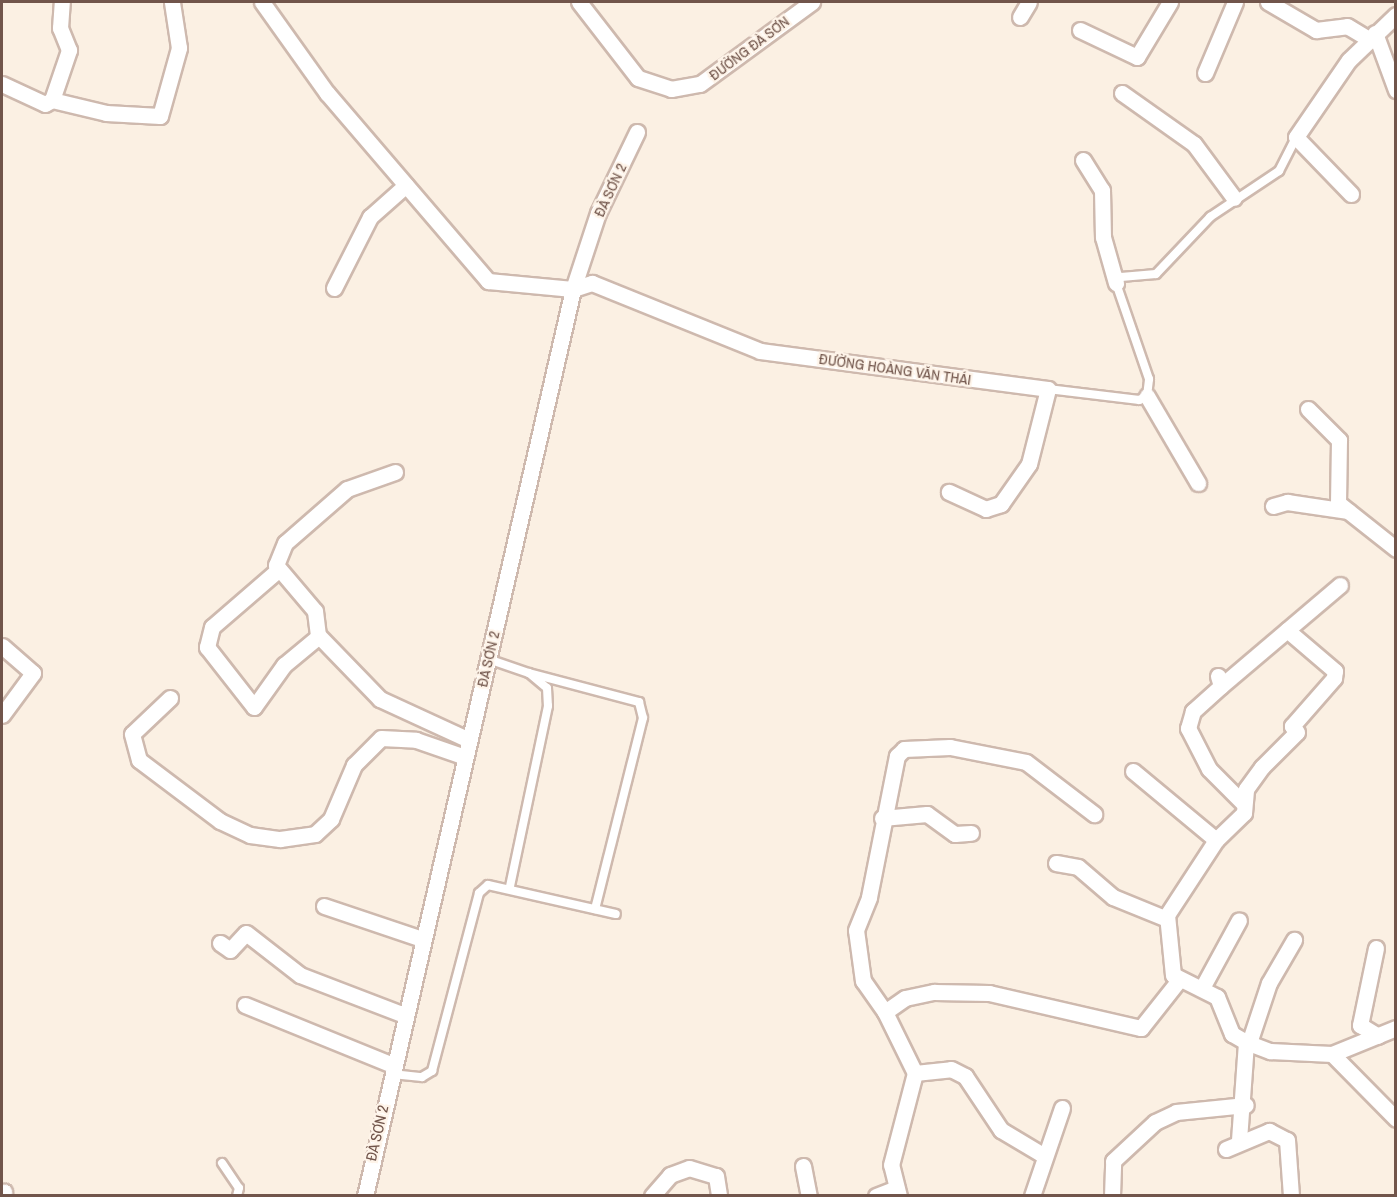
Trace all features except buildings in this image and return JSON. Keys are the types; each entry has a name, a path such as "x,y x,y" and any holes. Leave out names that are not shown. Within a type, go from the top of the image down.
{"street":[{"path":"2,84 45,104 52,100 69,51 60,28 62,2"},
{"path":"52,100 105,113 163,113 179,48 172,2"},
{"path":"262,2 327,93 488,281 573,289"},
{"name":"ĐƯỜNG ĐÀ SƠN","path":"579,2 638,78 671,89 700,84 812,2"},
{"path":"1020,17 1029,2"},
{"path":"1080,30 1137,57 1170,2"},
{"path":"1205,73 1235,2"},
{"path":"1268,2 1316,30 1347,26 1372,36 1395,90"},
{"path":"1351,194 1296,137 1326,89 1372,36 1395,15"},
{"path":"1122,93 1194,144 1234,198"},
{"name":"ĐÀ SƠN 2","path":"365,1196 404,1015 573,289 598,213 637,132"},
{"path":"1083,160 1102,190 1103,237 1116,283"},
{"path":"334,288 370,217 406,185"},
{"name":"ĐƯỜNG HOÀNG VĂN THÁI","path":"573,289 592,283 760,351 1048,389"},
{"path":"950,492 986,509 1000,504 1029,464 1048,389"},
{"path":"1147,396 1198,483"},
{"path":"1308,409 1339,440 1336,500 1395,549"},
{"path":"395,472 347,489 285,543 276,558 278,570 315,611 320,636 380,699 469,740"},
{"path":"1273,506 1287,502 1348,511"},
{"path":"278,570 212,627 207,647 254,707 284,665 320,636"},
{"path":"1243,803 1209,769 1188,728 1193,711 1220,681 1287,630 1340,585"},
{"path":"1287,630 1335,673 1292,726 1298,732 1257,774 1243,803 1244,813 1216,840 1167,919 1173,975 1179,980 1202,988 1224,1004 1232,1034 1247,1042 1291,1054 1332,1054 1395,1028"},
{"path":"2,646 33,673 2,715"},
{"path":"170,698 132,734 139,760 220,821 250,835 280,839 315,834 331,819 354,765 381,738 416,740 465,757"},
{"path":"876,1196 898,1192 891,1165 915,1073 885,1012 863,981 856,949 897,756 916,746 988,752 1026,762 1094,814"},
{"path":"1133,771 1216,840"},
{"path":"882,818 927,814 954,834 971,833"},
{"path":"1056,862 1078,867 1113,897 1167,919"},
{"path":"324,906 422,939"},
{"path":"1202,988 1239,920"},
{"path":"220,943 230,950 246,933 300,975 404,1015"},
{"path":"1239,1140 1246,1105 1247,1042 1269,983 1294,940"},
{"path":"1376,948 1359,1025 1378,1036"},
{"path":"885,1012 905,998 934,992 989,993 1141,1028 1179,980"},
{"path":"245,1005 392,1069"},
{"path":"1332,1054 1395,1119"},
{"path":"915,1073 951,1069 965,1076 1001,1130 1043,1155"},
{"path":"1112,1196 1113,1161 1155,1122 1176,1112 1246,1105"},
{"path":"1032,1196 1043,1155 1062,1108"},
{"path":"1226,1149 1239,1140 1269,1131 1287,1140 1290,1196"},
{"path":"803,1166 809,1196"},
{"path":"652,1196 670,1175 689,1168 716,1176 719,1196"}],"lane":[{"path":"1048,389 1139,400 1147,396 1149,379 1116,283 1121,277 1156,274 1179,245 1234,198 1280,171 1296,137"},
{"path":"488,659 528,673 639,702 643,718 595,909"},
{"path":"510,887 548,706 547,688 528,673"},
{"path":"392,1069 422,1077 432,1071 479,893 488,885 510,887 616,914"},
{"path":"222,1163 239,1188 237,1196"}]}
